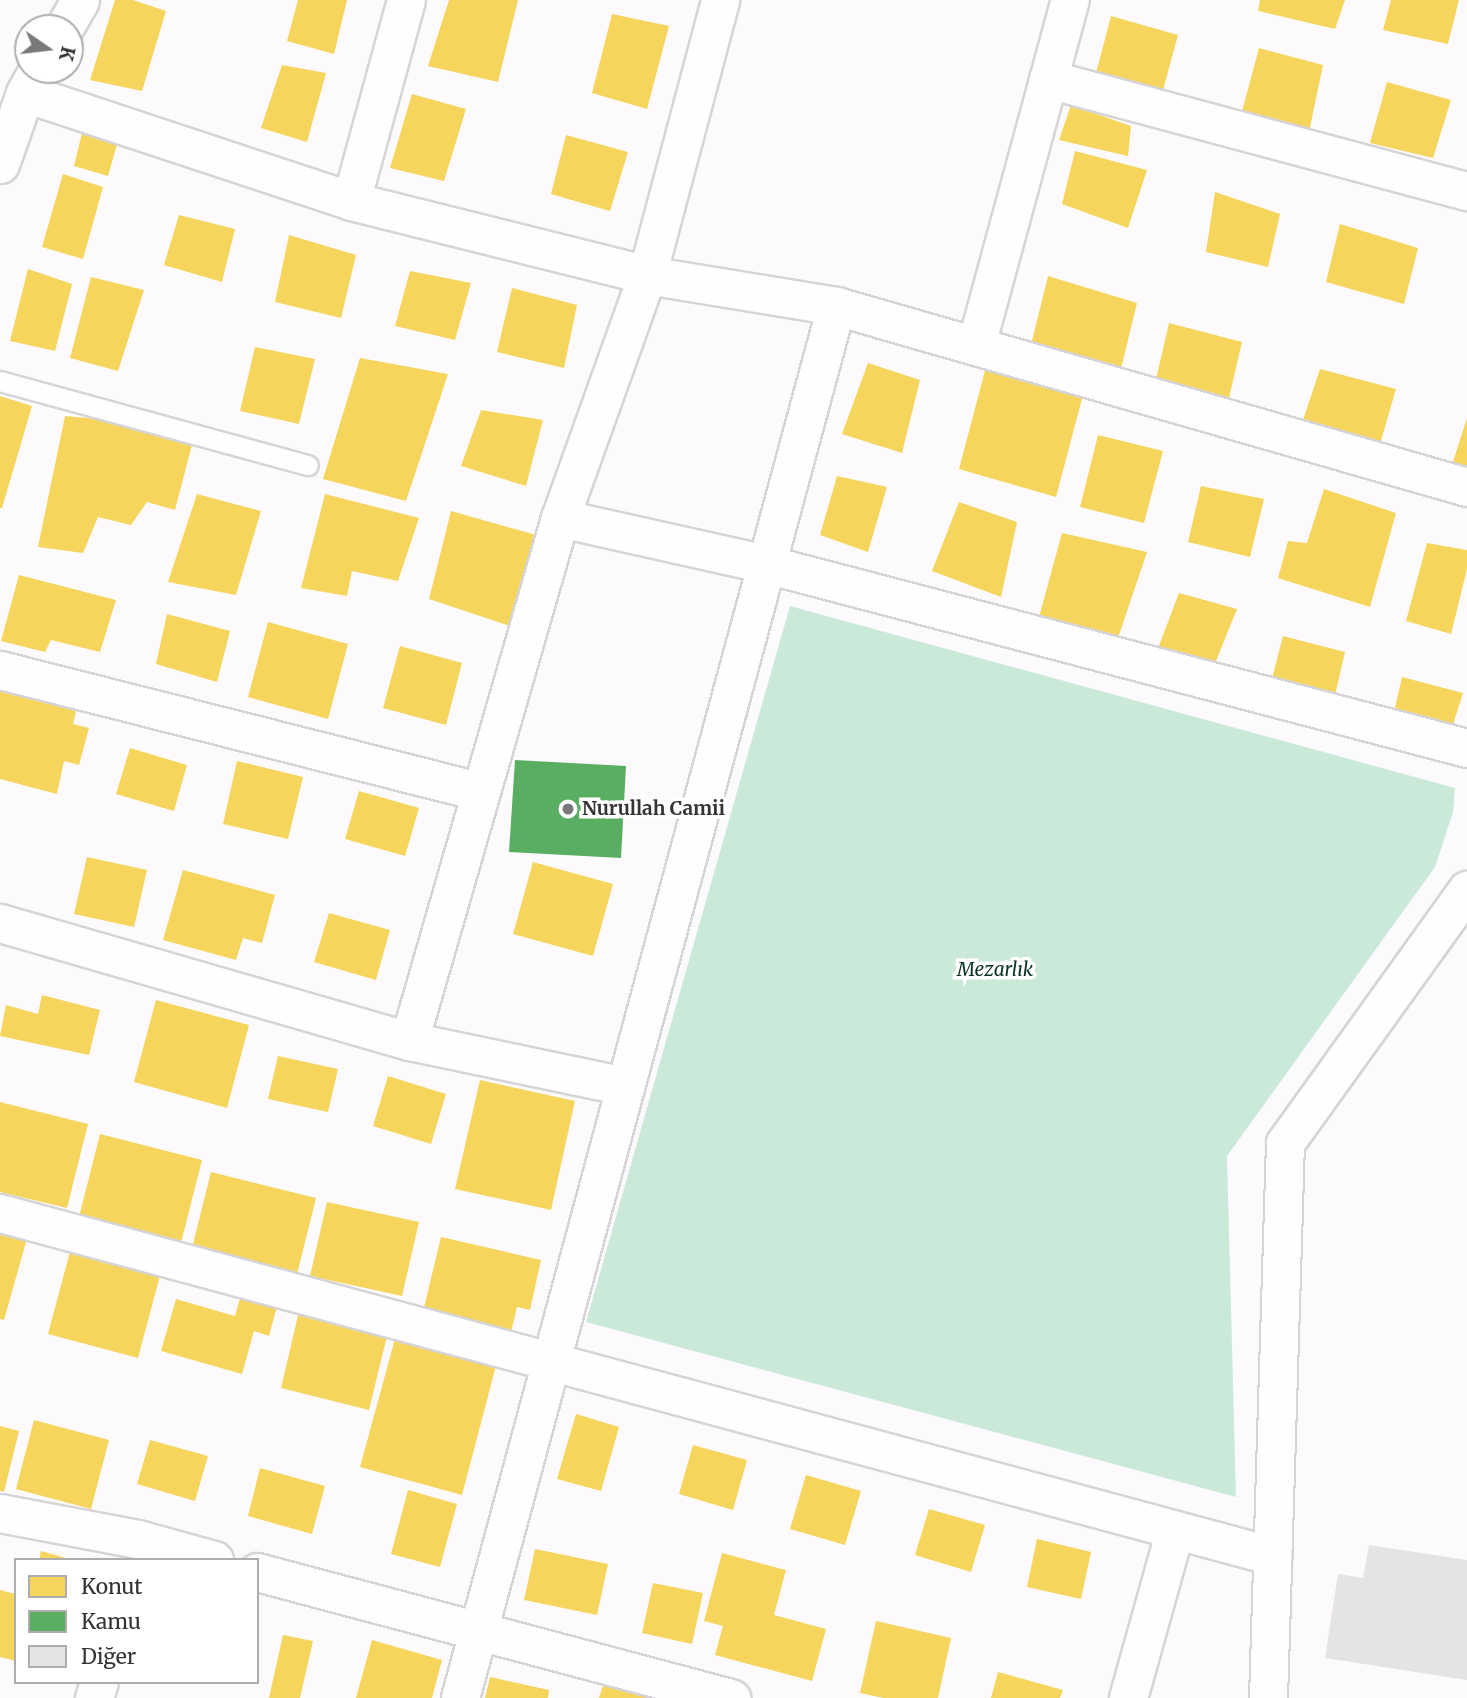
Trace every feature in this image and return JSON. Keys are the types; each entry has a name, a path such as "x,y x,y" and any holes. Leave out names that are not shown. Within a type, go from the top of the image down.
{"street":[{"path":"351,201 406,0"},
{"path":"409,1041 560,518 647,275 720,0"},
{"path":"976,345 1070,0"},
{"path":"1048,79 1467,191"},
{"path":"0,164 30,84"},
{"path":"39,84 351,201 647,275 836,306 1467,487"},
{"path":"460,1698 836,306"},
{"path":"560,518 766,564 1467,748"},
{"path":"0,670 481,792"},
{"path":"1268,1698 1285,1143 1467,890"},
{"path":"0,923 409,1041 625,1086"},
{"path":"0,1213 551,1359 1272,1556"},
{"path":"0,1513 135,1549 200,1558"},
{"path":"1128,1698 1175,1530"},
{"path":"259,1573 732,1698"}],"lane":[{"path":"0,382 308,466"}],"green space":[{"name":"Mezarlık","path":"790,606 1455,788 1453,812 1435,867 1227,1156 1236,1497 586,1322"}],"building: Konut":[{"path":"115,0 133,0 166,11 142,91 90,80"},
{"path":"298,0 347,0 334,54 287,41"},
{"path":"449,0 518,0 498,82 428,66"},
{"path":"1260,0 1345,0 1335,29 1258,11"},
{"path":"1391,0 1459,0 1448,44 1383,30"},
{"path":"612,14 669,26 647,109 592,93"},
{"path":"1111,16 1178,35 1162,94 1095,77"},
{"path":"1259,48 1323,65 1309,132 1241,115"},
{"path":"282,65 326,73 307,142 261,128"},
{"path":"1387,82 1451,100 1433,158 1370,143"},
{"path":"412,94 466,109 444,181 390,168"},
{"path":"1071,105 1131,126 1128,156 1059,140"},
{"path":"82,133 118,141 108,176 74,166"},
{"path":"566,135 628,152 610,211 551,194"},
{"path":"1075,151 1147,170 1128,228 1062,204"},
{"path":"63,174 103,187 83,259 42,247"},
{"path":"1215,192 1280,214 1268,267 1206,252"},
{"path":"179,215 235,229 222,282 164,265"},
{"path":"1340,224 1418,248 1404,304 1326,282"},
{"path":"289,235 356,255 341,318 275,302"},
{"path":"28,269 72,284 55,351 10,341"},
{"path":"410,271 471,283 455,340 395,326"},
{"path":"1048,276 1137,303 1119,377 1030,349"},
{"path":"91,277 144,290 118,371 70,358"},
{"path":"512,288 577,305 564,368 497,352"},
{"path":"1169,323 1242,342 1226,411 1154,388"},
{"path":"255,347 315,359 299,424 240,411"},
{"path":"360,358 448,374 406,501 323,479"},
{"path":"868,363 920,380 902,453 842,434"},
{"path":"986,367 1083,395 1056,497 959,469"},
{"path":"1320,369 1396,389 1380,444 1302,423"},
{"path":"0,396 32,406 2,508 0,508"},
{"path":"481,410 543,420 526,486 461,466"},
{"path":"65,416 99,419 192,445 175,510 147,502 131,525 98,517 83,553 38,547"},
{"path":"1467,418 1467,473 1451,468"},
{"path":"1098,435 1163,451 1144,523 1080,507"},
{"path":"837,476 887,487 868,552 820,535"},
{"path":"1201,486 1264,499 1250,557 1188,542"},
{"path":"1324,489 1396,513 1370,607 1278,578 1288,541 1307,543"},
{"path":"197,494 261,511 236,595 168,582"},
{"path":"325,494 419,518 398,581 352,571 347,596 301,588"},
{"path":"959,502 1017,522 1001,597 932,571"},
{"path":"451,511 536,535 510,626 429,599"},
{"path":"1062,533 1147,552 1117,641 1039,617"},
{"path":"1427,543 1467,550 1467,569 1451,634 1406,621"},
{"path":"19,575 116,600 100,652 51,640 45,652 1,641"},
{"path":"1179,593 1237,609 1214,666 1157,651"},
{"path":"167,614 230,631 217,682 156,664"},
{"path":"268,622 348,644 328,719 248,697"},
{"path":"1283,636 1345,652 1333,704 1270,686"},
{"path":"400,646 462,663 446,725 383,708"},
{"path":"0,671 81,690 73,724 89,728 79,765 64,761 57,794 0,779"},
{"path":"1402,677 1463,693 1450,734 1392,721"},
{"path":"130,748 187,765 174,811 116,794"},
{"path":"237,761 303,777 288,839 223,824"},
{"path":"359,791 419,808 405,856 345,839"},
{"path":"87,857 147,870 134,927 74,914"},
{"path":"533,862 613,884 593,956 513,934"},
{"path":"183,870 275,895 262,943 243,938 236,960 163,940"},
{"path":"329,913 390,930 376,980 314,962"},
{"path":"42,995 100,1010 89,1055 0,1036 6,1005 38,1014"},
{"path":"156,1000 249,1025 227,1108 134,1082"},
{"path":"278,1056 338,1069 328,1112 268,1099"},
{"path":"388,1076 446,1094 431,1144 373,1126"},
{"path":"480,1080 575,1101 551,1210 455,1189"},
{"path":"0,1102 88,1124 67,1208 0,1192"},
{"path":"100,1134 202,1160 181,1243 79,1217"},
{"path":"211,1172 316,1198 296,1278 191,1252"},
{"path":"327,1202 419,1222 402,1296 310,1276"},
{"path":"0,1228 28,1235 4,1320 0,1319"},
{"path":"441,1237 541,1260 530,1310 517,1307 509,1341 421,1320"},
{"path":"71,1248 161,1272 138,1358 48,1334"},
{"path":"243,1288 279,1299 269,1336 254,1331 242,1374 161,1351 176,1299 235,1316"},
{"path":"300,1307 389,1328 369,1410 281,1388"},
{"path":"396,1335 497,1362 462,1495 360,1467"},
{"path":"576,1414 619,1427 601,1491 557,1479"},
{"path":"34,1420 109,1440 91,1509 16,1489"},
{"path":"0,1426 19,1431 4,1492 0,1491"},
{"path":"150,1440 208,1456 195,1501 137,1484"},
{"path":"693,1445 747,1460 733,1510 679,1494"},
{"path":"260,1468 325,1486 312,1534 248,1516"},
{"path":"806,1475 861,1491 845,1545 790,1529"},
{"path":"408,1490 457,1504 440,1567 391,1554"},
{"path":"929,1509 985,1525 971,1572 915,1555"},
{"path":"1037,1539 1091,1552 1081,1599 1027,1587"},
{"path":"535,1549 608,1564 597,1615 524,1600"},
{"path":"41,1551 66,1558 39,1558"},
{"path":"722,1553 786,1570 774,1615 826,1629 812,1681 715,1655 723,1626 704,1621"},
{"path":"653,1583 703,1593 692,1644 642,1633"},
{"path":"0,1590 14,1594 14,1660 0,1657"},
{"path":"876,1621 951,1638 938,1698 884,1698 860,1693"},
{"path":"283,1635 313,1641 300,1698 269,1698"},
{"path":"372,1640 442,1660 432,1698 356,1698"},
{"path":"998,1672 1063,1690 1060,1698 991,1698"},
{"path":"490,1677 549,1690 548,1698 485,1698"},
{"path":"603,1686 646,1697 646,1698 599,1698"}],"building: Kamu":[{"name":"Nurullah Camii","path":"515,760 626,766 621,858 509,852"}],"building: Diğer":[{"path":"1369,1545 1467,1560 1467,1680 1325,1658 1338,1574 1363,1578"}],"place":[{"name":"Nurullah Camii","path":"568,809"}]}
